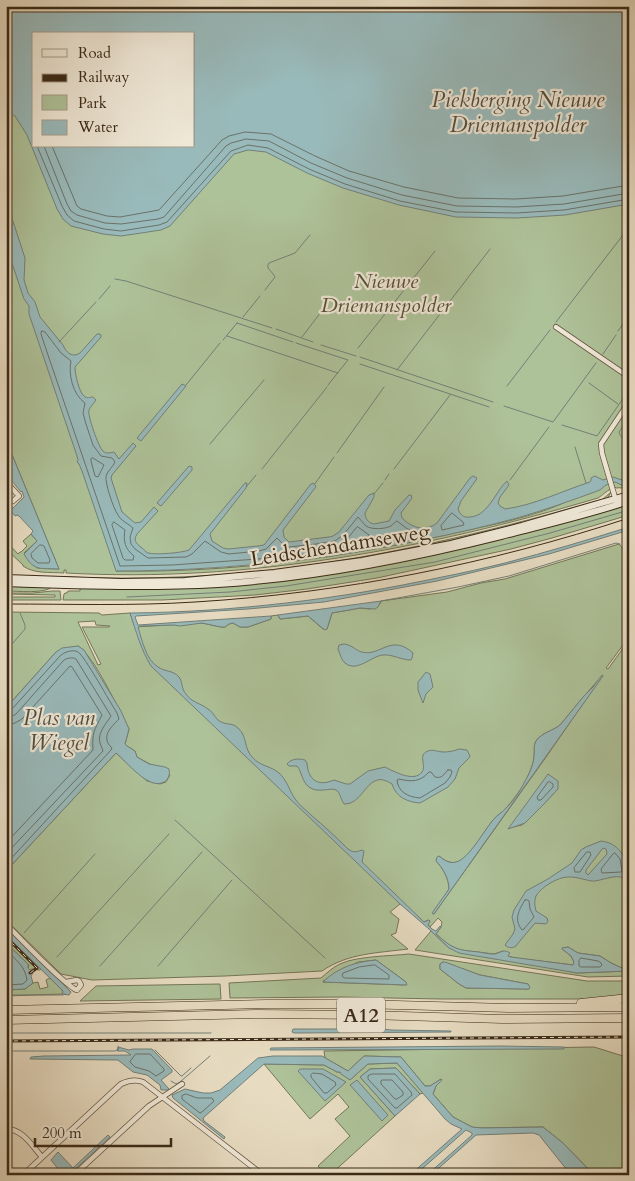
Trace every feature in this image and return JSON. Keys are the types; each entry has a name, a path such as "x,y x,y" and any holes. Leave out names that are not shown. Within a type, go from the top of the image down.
{"highway":[{"name":"A12","path":"537,1008 629,998"},
{"name":"A12","path":"6,1010 259,1004 537,1008 629,1007"},
{"name":"A12","path":"6,1020 258,1014 510,1019 629,1018"}],"main road":[{"name":"Leidschendamseweg","path":"65,583 122,587 220,584 324,572 409,558 536,528 617,502 629,495"},
{"name":"Leidschendamseweg","path":"617,502 629,501"},
{"path":"6,578 65,583"},
{"path":"6,583 65,583"}],"street":[{"path":"556,328 629,377"},
{"path":"617,502 600,444 629,402"},
{"path":"6,482 19,496 13,501"},
{"path":"6,924 66,982"},
{"path":"23,1175 121,1084 127,1081 138,1080 163,1097 263,1175"},
{"path":"74,1175 149,1106 182,1084"},
{"path":"6,1129 13,1129 22,1135 42,1157"}],"green space":[{"name":"Nieuwe Driemanspolder","path":"6,6 629,6 629,481 620,484 624,486 629,485 629,488 616,488 614,486 598,498 468,533 402,547 268,567 201,573 133,575 66,573 66,570 64,570 64,573 42,572 27,569 23,566 6,549 6,541 18,554 27,546 23,541 31,534 37,541 24,553 37,568 59,569 6,440","holes":["570,500 498,524 328,557 201,569 116,571 469,525"]},
{"path":"611,492 607,499 487,534 363,559 278,571 197,579 135,580 66,577 155,578 215,575 304,566 379,554 492,529 603,499"},
{"path":"629,503 629,515 552,538 511,549 377,578 255,595 162,600 63,600 65,593 68,591 80,591 80,587 122,588 334,573 405,561 474,546"},
{"path":"619,544 628,558 625,574 629,574 629,637 606,668 608,669 629,640 629,968 624,969 600,956 578,953 568,947 562,949 571,956 574,962 573,965 515,958 508,956 503,951 494,954 460,950 449,945 436,934 442,922 438,918 430,927 428,924 430,921 424,922 398,901 400,904 390,912 399,919 396,933 391,935 408,949 353,957 322,971 92,980 61,974 6,920 6,871 116,753 147,781 160,784 166,782 170,775 137,757 135,751 125,744 129,729 99,672 85,652 78,646 56,652 6,708 6,612 99,613 102,615 130,613 135,627 202,623 225,627 233,623 240,627 248,627 271,619 271,616 278,615 280,619 308,616 323,629 327,629 332,613 360,608 370,609 380,604 381,601 447,592 505,579","holes":["95,621 96,625 110,626 82,627 101,664 98,665 78,622","603,675 433,914 449,889 445,874 436,861 439,856 446,861 454,863 460,861 469,853 494,819 508,806 523,785 533,764 536,741 561,724","553,794 522,825 509,828"]},
{"path":"6,586 52,587 43,591 24,592 6,591"},
{"path":"60,591 61,600 6,600 6,597 55,597 55,595 6,593"},
{"path":"431,931 449,948 577,973 629,971 629,976 588,977 415,950"},
{"path":"6,935 40,970 30,970 28,968 29,965 6,943"},
{"path":"409,954 587,981 629,981 629,996 600,999 230,998 229,983 321,978 335,967 347,961","holes":["376,960 406,982 405,985 323,982 358,962","443,962 480,975 528,984 529,989 466,988 440,969 440,964"]},
{"path":"50,978 62,990 62,994 6,996 6,990 25,989 33,983 38,982 40,989 48,987 46,980"},
{"path":"220,984 221,999 80,1001 96,986"},
{"path":"594,1047 629,1056 629,1175 594,1175 563,1143 543,1127 472,1127 453,1117 433,1094 441,1079 430,1086 425,1086 401,1057 364,1056 348,1071 325,1058 324,1051"},
{"path":"397,1063 423,1093 420,1094 396,1068 370,1069 360,1077 395,1116 330,1175 326,1175 318,1166 350,1136 335,1119 349,1107 338,1094 310,1119 264,1064 324,1065 351,1079 368,1064"}],"water":[{"name":"Piekberging Nieuwe Driemanspolder","path":"6,6 629,6 629,204 565,215 517,218 456,217 399,205 343,188 307,173 266,152 248,150 234,154 170,226 161,230 121,236 103,234 71,226 63,219 57,209 32,148 195,148 195,32 32,32 32,147 15,116 6,110"},
{"path":"6,200 25,258 24,280 40,317 72,355 80,353 97,334 101,335 75,367 77,378 80,391 84,396 87,398 93,397 96,400 89,413 94,431 103,451 107,453 114,452 119,459 133,443 136,446 111,478 122,512 135,523 141,522 154,507 158,511 135,538 137,543 147,553 156,554 189,550 245,483 247,483 246,488 210,534 212,541 223,548 264,545 313,483 316,486 315,488 283,530 284,537 289,542 333,536 339,532 369,495 374,493 374,497 365,513 370,523 389,521 395,510 411,495 412,498 401,513 402,518 419,528 432,526 437,523 473,476 477,478 461,501 458,509 466,517 482,513 507,481 509,485 498,503 505,509 527,504 590,482 591,478 595,476 603,480 613,477 625,481 629,480 629,485 624,486 615,482 590,494 517,518 398,545 326,557 270,563 168,570 116,571 82,471 77,462 77,456 29,314 29,306 24,299 6,245"},
{"path":"182,384 186,386 141,441 137,438"},
{"path":"6,440 59,569 38,568 31,564 24,554 37,541 31,534 33,531 19,516 15,516 11,511 24,497 22,491 6,474"},
{"path":"189,466 192,467 192,470 162,505 157,503"},
{"path":"629,527 629,530 549,554 437,581 324,602 135,617 138,625 271,616 271,619 248,627 240,627 233,623 221,627 202,623 180,626 138,627 150,660 161,669 177,675 183,690 193,701 209,710 218,720 238,728 253,758 279,773 298,803 348,849 353,852 364,851 362,862 424,922 429,920 428,925 432,929 436,931 440,926 436,934 447,943 465,950 495,954 506,951 510,953 508,956 511,957 573,965 574,962 571,956 562,949 568,947 578,953 600,956 624,969 629,968 629,971 577,973 459,953 449,948 400,904 151,666 147,660 130,613 248,607 365,592 505,563"},
{"path":"381,601 375,609 360,608 332,613 325,630 308,616 280,619 278,615"},
{"path":"344,644 368,653 392,645 398,645 405,647 413,653 411,660 383,655 359,665 350,666 342,660 338,649 339,645"},
{"name":"Plas van Wiegel","path":"78,646 84,650 121,711 129,729 125,744 135,751 137,757 149,764 169,769 169,776 164,782 158,784 145,779 116,753 6,871 6,708 56,652 62,648"},
{"path":"426,672 430,674 433,687 426,694 423,703 418,690 418,682"},
{"path":"602,675 434,914 432,913 449,889 445,874 436,861 437,857 439,856 449,862 456,862 466,856 495,818 511,803 521,788 534,759 536,741 561,724"},
{"path":"459,749 467,750 470,756 459,768 455,779 448,787 420,803 403,798 396,792 392,784 384,780 377,780 371,783 357,799 351,803 344,804 339,792 331,789 312,789 305,782 297,766 289,766 287,764 295,759 305,760 309,774 315,781 323,783 334,780 350,784 368,771 385,767 403,775 418,775 422,772 424,766 423,755 425,753 430,750 446,752"},
{"path":"548,774 558,781 558,789 525,823 508,829"},
{"path":"601,841 614,845 619,849 625,860 629,880 616,877 593,881 568,877 550,883 538,893 535,900 536,911 547,918 546,924 535,923 515,947 510,948 506,946 515,929 512,917 514,910 526,891 572,863 581,850","holes":["603,848 606,849 607,854 588,875 586,870"]},
{"path":"6,928 71,992 69,995 62,994 62,990 6,935"},
{"path":"6,943 28,964 28,968 33,973 31,976 33,983 25,989 6,990"},
{"path":"376,960 406,982 407,985 323,982 348,966"},
{"path":"445,962 480,975 528,984 530,987 529,989 466,988 440,969 440,964"},
{"path":"293,1029 382,1029 451,1032 294,1033 292,1032"},
{"path":"118,1047 129,1050 152,1049 172,1070 161,1080 169,1089 161,1090 160,1085 147,1075 133,1072 118,1060 30,1059 31,1057 44,1056 131,1055 125,1051 117,1051"},
{"path":"564,1047 564,1049 270,1050 271,1048"},
{"path":"273,1056 322,1056 348,1071 364,1056 401,1057 425,1086 430,1086 442,1080 436,1086 433,1094 453,1117 472,1127 543,1127 563,1143 594,1175 571,1175 539,1135 533,1133 476,1135 431,1175 427,1175 472,1135 472,1133 466,1130 415,1175 410,1175 462,1129 445,1119 397,1063 368,1064 350,1080 340,1072 324,1065 264,1064 203,1118 204,1121 225,1137 224,1139 173,1098 172,1095 185,1089 203,1093 220,1090 258,1058"},
{"path":"396,1068 420,1094 395,1116 360,1077 370,1069"},
{"path":"300,1069 323,1069 346,1082 325,1101 298,1071"},
{"path":"357,1080 388,1115 382,1121 350,1085"},
{"path":"108,1135 110,1137 69,1175 63,1175 51,1160 58,1152 73,1168"}],"waterway":[{"path":"265,290 275,277 268,268 269,263 295,253 310,235"},
{"path":"556,322 623,235"},
{"path":"397,370 490,249"},
{"path":"358,348 435,251"},
{"path":"115,279 272,328"},
{"path":"99,299 110,286"},
{"path":"243,317 260,296"},
{"path":"59,342 96,302"},
{"path":"302,337 321,312"},
{"path":"618,331 629,316"},
{"path":"237,323 293,342"},
{"path":"223,340 237,323"},
{"path":"276,329 313,342"},
{"path":"507,386 550,330"},
{"path":"603,354 616,335"},
{"path":"227,336 338,373"},
{"path":"186,385 220,343"},
{"path":"296,343 348,360 328,385"},
{"path":"321,345 356,356"},
{"path":"360,357 493,402"},
{"path":"504,406 553,422 596,363"},
{"path":"360,364 489,407"},
{"path":"210,444 264,380"},
{"path":"589,383 618,404"},
{"path":"262,469 327,387"},
{"path":"337,453 384,387"},
{"path":"562,425 597,436 629,390"},
{"path":"394,469 450,395"},
{"path":"629,417 619,432 629,444"},
{"path":"510,480 549,427"},
{"path":"575,447 586,483"},
{"path":"314,485 334,457"},
{"path":"385,480 389,474"},
{"path":"247,486 256,475"},
{"path":"374,494 383,483"},
{"path":"127,597 230,592 286,586 435,562 550,533 629,510"},
{"path":"381,601 509,576 616,543 620,544"},
{"path":"6,651 25,629 20,613"},
{"path":"175,820 325,958"},
{"path":"57,957 169,834"},
{"path":"100,966 202,852"},
{"path":"24,933 95,854"},
{"path":"158,966 232,880"},
{"path":"6,995 65,994"},
{"path":"6,1033 211,1033"},
{"path":"6,1051 115,1051 119,1049 118,1046"},
{"path":"155,1050 181,1076 191,1068"},
{"path":"171,1081 176,1084 180,1082 210,1056"}],"tram line":[{"path":"6,604 172,603 306,592 415,574 469,562 523,549 629,518"}],"railway":[{"path":"6,937 37,968 30,973"},
{"path":"6,1041 629,1037"}]}
